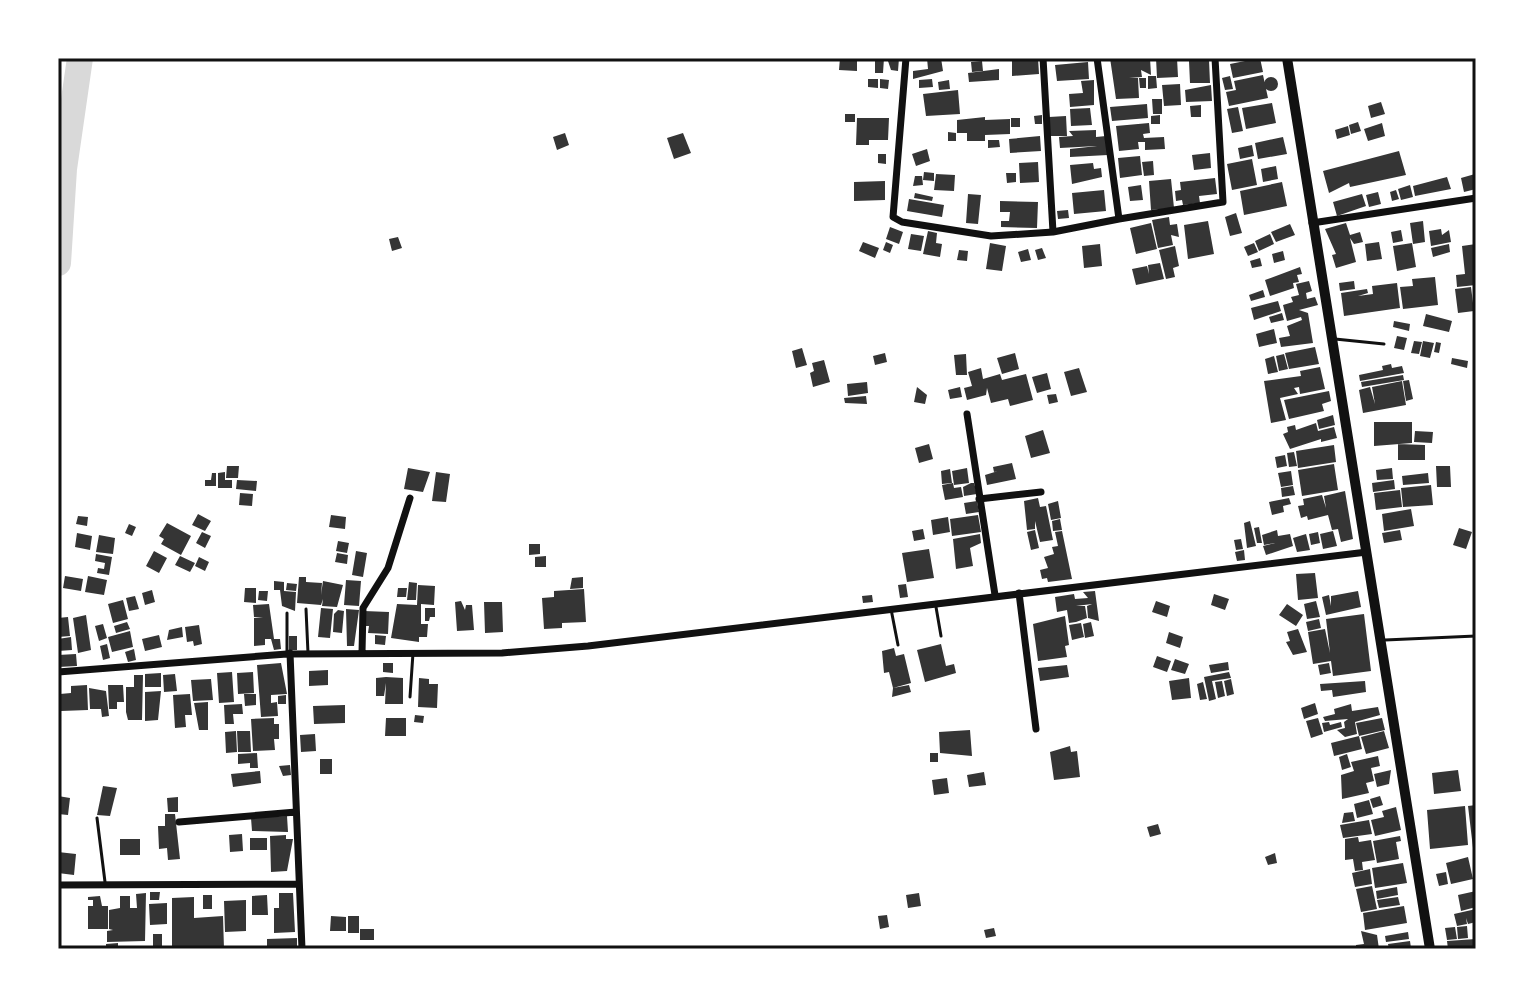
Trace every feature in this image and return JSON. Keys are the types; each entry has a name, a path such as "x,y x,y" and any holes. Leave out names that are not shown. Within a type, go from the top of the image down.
{"main road":[{"path":"1287,58 1430,949"}],"street":[{"path":"906,58 893,217 902,222 975,235 1053,232 1223,202 1215,58"},
{"path":"1043,58 1053,232"},
{"path":"1097,58 1119,219"},
{"path":"1312,223 1476,198"},
{"path":"967,414 995,595"},
{"path":"979,499 1041,492"},
{"path":"362,653 363,608 388,568 410,498"},
{"path":"58,672 308,653 502,653 588,646 1367,552"},
{"path":"1019,593 1036,729"},
{"path":"289,654 302,949"},
{"path":"179,822 296,812"},
{"path":"58,885 299,884"}],"lane":[{"path":"1331,338 1384,344"},
{"path":"936,603 941,636"},
{"path":"306,609 308,653"},
{"path":"891,609 898,645"},
{"path":"287,613 289,654"},
{"path":"1381,640 1476,636"},
{"path":"410,697 413,653"},
{"path":"97,818 106,885"}],"building":[{"path":"840,58 857,58 857,71 839,70"},
{"path":"875,58 884,58 883,73 875,73"},
{"path":"887,58 899,58 898,71 891,70"},
{"path":"927,58 941,58 943,71 913,79 913,71 928,69"},
{"path":"1012,58 1038,58 1039,74 1012,76"},
{"path":"1110,58 1150,58 1151,75 1141,70 1142,77 1129,78 1138,78 1139,98 1116,99"},
{"path":"1156,58 1177,58 1178,77 1157,78"},
{"path":"1260,58 1263,72 1233,78 1230,64"},
{"path":"1209,60 1210,83 1190,83 1189,61"},
{"path":"982,61 983,71 972,72 971,62"},
{"path":"1088,62 1089,79 1057,81 1055,65"},
{"path":"999,69 999,80 969,82 968,73"},
{"path":"1263,75 1268,98 1229,106 1226,92 1236,90 1234,81"},
{"path":"1148,76 1156,76 1157,88 1148,89"},
{"path":"1230,76 1233,89 1225,90 1222,78"},
{"path":"1271,77 1278,84 1271,91 1264,84"},
{"path":"1139,78 1146,78 1146,88 1140,88"},
{"path":"868,79 878,79 878,88 868,87"},
{"path":"880,79 889,80 888,89 880,88"},
{"path":"932,79 933,87 919,88 919,80"},
{"path":"949,80 950,89 939,90 938,82"},
{"path":"1094,80 1094,105 1070,107 1069,94 1083,93 1081,81"},
{"path":"1180,84 1181,105 1164,106 1162,85"},
{"path":"1211,85 1212,101 1186,102 1185,90"},
{"path":"958,90 960,114 926,116 923,94"},
{"path":"1152,99 1162,99 1162,114 1153,114"},
{"path":"1381,102 1385,114 1371,118 1368,106"},
{"path":"1272,103 1276,123 1246,129 1242,108"},
{"path":"1147,104 1148,118 1112,121 1110,107"},
{"path":"1201,105 1201,117 1191,117 1190,106"},
{"path":"1238,107 1243,131 1232,133 1227,109"},
{"path":"1090,108 1092,125 1071,126 1070,109"},
{"path":"845,114 855,114 855,122 845,122"},
{"path":"1042,115 1042,124 1035,124 1034,116"},
{"path":"1160,115 1160,124 1151,124 1151,116"},
{"path":"1066,116 1067,136 1050,136 1049,117"},
{"path":"985,117 985,120 1010,119 1010,134 985,135 985,141 967,141 967,133 957,133 957,120"},
{"path":"857,118 889,118 888,140 869,140 869,145 856,145"},
{"path":"1011,118 1020,118 1020,127 1011,127"},
{"path":"1358,122 1361,131 1351,134 1349,125"},
{"path":"1149,123 1150,133 1143,134 1144,138 1164,137 1165,149 1145,150 1145,142 1138,142 1139,149 1119,151 1116,126"},
{"path":"1382,123 1385,136 1368,141 1364,129"},
{"path":"1348,126 1350,135 1337,139 1335,130"},
{"path":"1096,130 1096,137 1106,136 1108,155 1070,157 1070,149 1097,146 1060,148 1059,137 1073,136 1069,131"},
{"path":"948,132 956,133 956,141 948,141"},
{"path":"565,133 569,145 557,150 553,137"},
{"path":"683,133 691,153 674,159 667,138"},
{"path":"1040,136 1041,151 1010,153 1009,139"},
{"path":"1283,137 1287,154 1258,159 1255,143"},
{"path":"988,140 999,140 1000,147 988,148"},
{"path":"1252,145 1254,156 1240,159 1238,148"},
{"path":"927,149 930,161 916,166 912,154"},
{"path":"1399,151 1406,175 1350,187 1349,183 1329,193 1323,171"},
{"path":"1210,153 1211,168 1194,170 1192,155"},
{"path":"878,154 886,154 886,164 878,163"},
{"path":"1140,156 1142,175 1120,178 1118,158"},
{"path":"1252,159 1257,185 1232,190 1227,164"},
{"path":"1153,161 1154,175 1144,176 1142,162"},
{"path":"1038,162 1039,182 1020,183 1019,163"},
{"path":"1093,163 1094,169 1101,168 1102,177 1072,184 1070,165"},
{"path":"1276,166 1278,179 1263,182 1261,169"},
{"path":"924,172 934,173 934,181 923,180"},
{"path":"1006,173 1016,173 1016,182 1007,183"},
{"path":"936,174 955,175 954,191 934,190"},
{"path":"1475,174 1476,189 1464,192 1461,178"},
{"path":"915,176 922,176 923,185 913,186"},
{"path":"1447,177 1451,189 1415,196 1413,186"},
{"path":"1215,178 1217,194 1199,196 1200,203 1183,205 1182,200 1176,201 1175,191 1181,190 1180,182"},
{"path":"1171,179 1174,208 1151,210 1149,181"},
{"path":"885,181 885,200 854,201 854,182"},
{"path":"1282,182 1287,206 1244,215 1240,191"},
{"path":"1141,185 1143,200 1130,201 1128,187"},
{"path":"1410,185 1413,197 1401,200 1398,189"},
{"path":"1104,190 1106,211 1074,214 1072,193"},
{"path":"1396,190 1399,199 1392,201 1390,192"},
{"path":"1378,192 1381,204 1369,207 1366,195"},
{"path":"915,193 933,197 932,201 914,198"},
{"path":"968,194 981,195 978,224 966,223"},
{"path":"1362,194 1366,206 1337,216 1333,202"},
{"path":"909,199 944,205 942,217 907,211"},
{"path":"1000,201 1038,202 1037,228 1001,227 1001,221 1009,221 1010,212 1000,212"},
{"path":"1068,210 1069,218 1058,219 1057,211"},
{"path":"1236,213 1242,233 1230,236 1225,217"},
{"path":"1169,217 1170,225 1177,224 1179,237 1171,235 1173,245 1158,248 1152,220"},
{"path":"1208,221 1214,254 1188,259 1184,225"},
{"path":"1423,221 1425,242 1413,244 1410,223"},
{"path":"1151,223 1157,249 1136,254 1130,228"},
{"path":"1346,223 1350,235 1360,232 1363,242 1354,244 1350,238 1356,262 1336,268 1332,255 1336,254 1325,229"},
{"path":"1290,224 1295,235 1276,242 1271,232"},
{"path":"890,227 903,232 899,244 886,239"},
{"path":"1441,229 1442,235 1449,230 1451,242 1431,246 1429,231"},
{"path":"1401,230 1403,241 1393,243 1391,232"},
{"path":"928,231 937,233 936,243 942,244 940,257 923,254"},
{"path":"911,234 924,236 921,251 908,249"},
{"path":"1270,234 1274,244 1259,251 1255,241"},
{"path":"398,237 402,248 392,251 389,239"},
{"path":"863,242 879,248 875,258 859,251"},
{"path":"886,242 893,245 890,253 883,250"},
{"path":"1379,242 1382,259 1367,261 1365,244"},
{"path":"990,243 1006,246 1002,271 986,269"},
{"path":"1254,243 1258,252 1248,256 1244,247"},
{"path":"1412,243 1416,267 1397,271 1393,246"},
{"path":"1100,244 1102,266 1084,268 1082,246"},
{"path":"1449,244 1450,252 1433,257 1431,248"},
{"path":"1476,244 1476,285 1457,287 1456,275 1465,274 1462,246"},
{"path":"1175,246 1179,266 1173,268 1175,277 1166,279 1159,250"},
{"path":"1042,248 1046,258 1038,260 1035,250"},
{"path":"1028,249 1031,260 1021,262 1018,252"},
{"path":"959,250 968,251 967,261 957,260"},
{"path":"1283,251 1285,260 1274,263 1272,254"},
{"path":"1260,258 1262,266 1252,268 1250,261"},
{"path":"1160,263 1164,279 1136,285 1132,269 1147,266 1149,274 1148,265"},
{"path":"1300,267 1302,274 1297,275 1299,282 1293,283 1294,288 1270,296 1265,280"},
{"path":"1435,277 1438,305 1403,309 1400,287 1413,286 1412,279"},
{"path":"1309,281 1312,291 1306,293 1307,299 1315,297 1318,305 1299,310 1308,313 1313,343 1281,347 1279,338 1290,336 1287,326 1302,320 1301,317 1287,321 1283,305 1293,302 1291,297 1299,295 1296,284"},
{"path":"1354,281 1355,289 1340,291 1339,283"},
{"path":"1397,283 1400,308 1344,316 1341,293 1367,289 1368,293 1358,296 1373,294 1372,286"},
{"path":"1471,287 1474,311 1458,313 1455,289"},
{"path":"1263,290 1265,297 1251,301 1249,295"},
{"path":"1278,301 1281,311 1254,320 1251,308"},
{"path":"1282,313 1284,320 1271,323 1269,317"},
{"path":"1426,314 1452,321 1449,332 1423,326"},
{"path":"1394,321 1410,324 1409,331 1393,327"},
{"path":"1274,329 1277,343 1259,347 1256,334"},
{"path":"1397,336 1407,338 1404,350 1394,348"},
{"path":"1414,341 1422,342 1419,354 1411,353"},
{"path":"1423,341 1434,343 1430,358 1420,356"},
{"path":"1436,342 1441,343 1439,353 1434,352"},
{"path":"1315,347 1319,364 1289,369 1285,353"},
{"path":"802,348 807,365 796,368 792,351"},
{"path":"885,353 887,362 875,365 873,356"},
{"path":"1015,353 1019,369 1002,374 997,358"},
{"path":"966,354 967,375 956,375 954,355"},
{"path":"1284,354 1288,369 1279,371 1276,356"},
{"path":"1274,356 1278,372 1268,374 1265,359"},
{"path":"1452,358 1468,361 1467,368 1451,364"},
{"path":"824,360 830,382 813,387 810,373 814,371 812,363"},
{"path":"1391,364 1392,368 1402,366 1404,373 1360,381 1359,375 1383,370 1382,366"},
{"path":"1320,367 1325,389 1300,394 1299,387 1294,388 1298,394 1280,398 1286,420 1271,423 1264,381 1301,376 1300,371"},
{"path":"981,368 983,379 1000,374 1002,380 1026,374 1033,400 1010,406 1008,399 991,403 987,388 986,395 967,400 964,388 972,386 968,372"},
{"path":"1079,368 1087,392 1071,396 1064,372"},
{"path":"1047,373 1051,389 1037,393 1032,377"},
{"path":"1403,375 1404,380 1362,387 1361,382"},
{"path":"1409,380 1413,399 1406,401 1403,381"},
{"path":"1402,381 1406,405 1363,413 1359,390 1370,387 1375,404 1372,387"},
{"path":"867,382 868,393 848,396 847,384"},
{"path":"917,387 927,395 925,404 914,402"},
{"path":"960,387 962,397 950,399 948,390"},
{"path":"1329,391 1331,401 1322,404 1324,411 1289,419 1284,400"},
{"path":"1056,394 1058,402 1049,404 1047,395"},
{"path":"866,396 867,404 845,403 844,398"},
{"path":"1333,415 1335,425 1319,429 1317,420"},
{"path":"1374,422 1412,422 1412,443 1374,446"},
{"path":"1316,423 1318,431 1334,427 1337,438 1321,442 1321,439 1290,449 1283,434 1288,432 1287,427 1295,425 1296,430"},
{"path":"1043,430 1050,453 1031,458 1025,436"},
{"path":"1415,431 1433,432 1432,443 1414,442"},
{"path":"929,444 933,459 919,463 915,448"},
{"path":"1398,444 1425,445 1425,460 1398,460"},
{"path":"1334,445 1336,462 1298,468 1296,451"},
{"path":"1294,452 1297,466 1289,467 1287,453"},
{"path":"1285,455 1287,466 1277,468 1275,457"},
{"path":"1012,463 1016,479 987,485 985,475 998,471 994,472 993,467"},
{"path":"1334,464 1338,490 1302,496 1298,470"},
{"path":"227,466 239,466 238,478 226,478"},
{"path":"1436,466 1450,466 1451,487 1437,487"},
{"path":"408,468 430,472 423,492 404,489"},
{"path":"967,468 969,483 954,485 952,471"},
{"path":"1392,468 1393,479 1377,480 1376,470"},
{"path":"950,469 952,483 942,484 941,471"},
{"path":"1291,471 1293,485 1281,487 1278,473"},
{"path":"225,472 225,480 232,480 232,488 218,488 218,473"},
{"path":"436,472 450,474 446,502 432,501"},
{"path":"212,473 216,473 216,486 205,486 205,480 211,480"},
{"path":"1428,473 1429,483 1403,485 1402,476"},
{"path":"237,480 257,481 256,491 236,489"},
{"path":"1394,480 1395,489 1373,492 1372,483"},
{"path":"953,483 954,488 961,487 963,497 945,500 942,485"},
{"path":"974,483 977,494 964,496 963,487"},
{"path":"1431,485 1433,505 1403,507 1401,488"},
{"path":"1293,486 1295,495 1282,497 1281,488"},
{"path":"1400,490 1402,507 1376,510 1374,493"},
{"path":"1345,491 1353,539 1341,542 1338,529 1332,530 1328,515 1308,520 1307,516 1301,518 1298,506 1304,505 1303,499 1322,495 1326,508 1324,496"},
{"path":"240,493 253,494 252,506 239,505"},
{"path":"1038,498 1040,507 1046,506 1053,540 1040,542 1035,521 1035,529 1027,530 1024,501"},
{"path":"1289,498 1291,504 1283,506 1284,512 1272,515 1269,502"},
{"path":"977,501 979,512 966,514 964,503"},
{"path":"1058,501 1061,518 1051,520 1048,504"},
{"path":"1411,509 1414,526 1384,531 1382,514"},
{"path":"198,514 211,521 205,531 192,525"},
{"path":"331,515 346,517 345,529 329,527"},
{"path":"978,515 981,532 952,536 950,519"},
{"path":"78,516 88,517 87,526 76,524"},
{"path":"948,517 950,532 933,535 931,520"},
{"path":"1060,519 1062,530 1053,531 1052,521"},
{"path":"1250,521 1256,546 1247,548 1244,523"},
{"path":"167,523 191,536 181,555 161,544 164,539 159,536"},
{"path":"129,524 136,527 132,536 125,533"},
{"path":"1259,527 1262,543 1257,543 1254,528"},
{"path":"1459,528 1472,532 1466,549 1453,545"},
{"path":"923,529 925,539 914,541 912,531"},
{"path":"1035,530 1039,548 1031,550 1027,532"},
{"path":"1277,530 1278,536 1290,534 1293,546 1266,555 1263,546 1275,543 1264,545 1262,535"},
{"path":"1400,530 1402,540 1384,543 1382,533"},
{"path":"1062,531 1072,579 1048,582 1047,578 1042,579 1040,570 1048,568 1044,557 1054,554 1052,547 1058,546 1055,532"},
{"path":"1333,531 1337,546 1323,549 1320,534"},
{"path":"202,532 211,536 205,548 196,543"},
{"path":"1318,532 1320,543 1311,545 1309,534"},
{"path":"77,533 92,536 90,550 75,547"},
{"path":"980,534 981,543 970,548 973,566 956,569 953,539"},
{"path":"1306,534 1310,550 1297,552 1293,538"},
{"path":"99,535 115,538 113,554 96,552"},
{"path":"1241,539 1243,549 1236,550 1234,540"},
{"path":"338,541 349,543 347,553 336,551"},
{"path":"529,544 540,544 540,554 529,555"},
{"path":"929,549 934,578 907,582 902,553"},
{"path":"1244,550 1245,560 1237,561 1235,552"},
{"path":"154,551 167,558 159,573 146,566"},
{"path":"356,551 367,553 363,577 352,575"},
{"path":"337,553 348,555 347,564 335,562"},
{"path":"96,554 112,557 109,575 97,573 98,568 104,569 105,563 95,561"},
{"path":"180,556 195,563 190,572 175,565"},
{"path":"546,556 546,567 535,567 535,557"},
{"path":"199,557 209,562 205,571 195,566"},
{"path":"1315,573 1318,598 1298,600 1296,574"},
{"path":"65,576 83,579 81,591 63,588"},
{"path":"88,576 107,580 104,595 85,592"},
{"path":"299,577 306,577 306,582 322,583 321,595 323,581 343,585 337,607 322,606 323,599 321,605 297,603"},
{"path":"583,577 583,588 570,589 572,578"},
{"path":"346,580 361,581 359,606 344,605"},
{"path":"274,581 284,582 284,591 296,592 295,611 282,606 280,590 274,590"},
{"path":"409,582 417,583 416,600 407,600"},
{"path":"287,583 297,584 296,591 286,590"},
{"path":"906,584 908,597 900,598 898,585"},
{"path":"418,585 435,586 434,605 421,604 421,624 428,624 427,637 419,637 419,642 391,638 397,604 417,605"},
{"path":"245,588 256,588 256,603 244,602"},
{"path":"398,588 407,588 406,597 397,597"},
{"path":"584,589 586,622 562,623 562,628 544,629 542,598 554,597 554,591"},
{"path":"152,590 155,602 145,605 142,593"},
{"path":"259,591 268,591 267,601 258,600"},
{"path":"1095,591 1099,621 1088,618 1087,606 1092,604 1076,606 1085,606 1087,618 1076,622 1069,623 1067,610 1057,612 1055,597 1074,594 1075,599 1088,598 1083,592"},
{"path":"1358,591 1361,607 1326,615 1322,597 1329,595 1331,606 1331,596"},
{"path":"1214,594 1229,599 1225,610 1211,605"},
{"path":"872,595 873,602 863,603 862,596"},
{"path":"135,596 139,609 129,611 126,598"},
{"path":"123,600 128,619 113,623 108,604"},
{"path":"461,601 465,610 466,605 472,605 474,630 457,631 455,602"},
{"path":"1156,601 1170,606 1167,617 1152,612"},
{"path":"1316,601 1320,617 1307,619 1304,604"},
{"path":"484,602 502,602 503,632 485,633"},
{"path":"269,604 274,639 280,639 281,649 274,650 271,639 265,639 265,645 254,646 254,618 263,617 254,617 253,605"},
{"path":"1287,604 1303,615 1296,626 1279,615"},
{"path":"321,608 333,609 330,638 318,637"},
{"path":"425,608 435,608 435,617 430,617 429,621 425,621"},
{"path":"346,609 359,610 354,646 347,646"},
{"path":"338,610 344,611 342,633 333,632 334,614"},
{"path":"364,611 389,612 388,634 368,633 369,626 364,626"},
{"path":"1364,614 1371,671 1333,676 1331,661 1313,664 1308,632 1325,629 1330,653 1326,619"},
{"path":"86,615 91,650 78,653 73,618"},
{"path":"1065,616 1069,645 1065,646 1067,657 1038,661 1033,624"},
{"path":"68,617 70,636 58,637 58,618"},
{"path":"1319,619 1321,628 1308,631 1306,622"},
{"path":"127,622 130,629 116,633 114,626"},
{"path":"1091,622 1094,636 1085,638 1083,624"},
{"path":"1081,623 1084,637 1072,640 1069,625"},
{"path":"103,624 107,638 99,641 95,626"},
{"path":"199,625 202,644 194,646 193,641 187,642 185,627"},
{"path":"182,627 183,637 167,640 169,630"},
{"path":"1298,629 1307,652 1293,655 1286,642 1290,641 1287,632"},
{"path":"130,631 133,647 112,652 108,637"},
{"path":"1169,632 1183,637 1180,648 1166,643"},
{"path":"159,635 162,647 145,651 142,639"},
{"path":"375,635 386,636 385,645 375,644"},
{"path":"289,636 297,636 297,650 289,650"},
{"path":"71,637 72,650 58,651 58,639"},
{"path":"107,644 110,658 103,660 100,646"},
{"path":"941,644 946,666 954,664 956,673 925,682 917,650"},
{"path":"894,648 896,656 904,654 911,683 893,688 889,672 884,673 882,651"},
{"path":"134,649 136,660 128,662 125,652"},
{"path":"76,654 77,666 58,667 58,655"},
{"path":"1157,656 1171,661 1167,672 1153,667"},
{"path":"1175,659 1189,664 1185,674 1171,670"},
{"path":"1228,662 1229,670 1211,673 1209,665"},
{"path":"281,663 287,694 271,695 271,703 277,702 278,716 261,717 257,665"},
{"path":"383,663 393,663 393,673 383,672"},
{"path":"1329,663 1331,673 1320,675 1318,665"},
{"path":"1067,665 1069,677 1040,681 1038,668"},
{"path":"328,670 328,685 309,686 309,671"},
{"path":"232,672 234,702 219,703 217,673"},
{"path":"253,672 254,693 238,694 237,673"},
{"path":"1229,672 1231,678 1212,681 1216,699 1209,701 1204,677"},
{"path":"161,673 161,687 145,687 145,674"},
{"path":"175,674 177,691 164,692 163,675"},
{"path":"134,675 143,675 142,720 128,720 126,712 126,687 134,687"},
{"path":"376,678 403,678 403,704 385,704 386,683 384,696 376,696"},
{"path":"419,678 429,679 429,684 438,684 437,708 418,707"},
{"path":"1189,678 1191,698 1172,700 1169,681"},
{"path":"211,679 213,700 193,701 191,680"},
{"path":"1231,679 1234,694 1227,696 1224,681"},
{"path":"1222,681 1225,696 1218,698 1215,682"},
{"path":"1365,681 1366,692 1333,697 1332,690 1321,691 1320,684"},
{"path":"1203,682 1207,699 1200,700 1197,684"},
{"path":"87,685 88,710 61,711 60,694 71,693 71,686"},
{"path":"108,685 123,685 124,702 117,702 117,709 109,709"},
{"path":"909,685 911,692 892,697 893,688"},
{"path":"89,688 106,691 109,716 102,717 101,709 90,709"},
{"path":"161,691 158,720 145,721 145,692"},
{"path":"190,694 192,715 185,715 186,727 175,728 173,695"},
{"path":"244,694 256,694 256,705 245,706"},
{"path":"286,695 286,704 278,704 278,696"},
{"path":"208,702 208,730 199,730 194,703"},
{"path":"1315,703 1318,714 1304,719 1301,708"},
{"path":"242,704 243,714 233,714 234,724 225,724 224,705"},
{"path":"1351,704 1352,711 1378,707 1380,715 1355,722 1357,734 1345,737 1337,730 1345,728 1344,722 1348,719 1325,721 1323,717 1335,714 1334,709"},
{"path":"345,705 345,723 314,724 313,706"},
{"path":"415,715 424,716 423,723 414,722"},
{"path":"274,718 274,724 279,724 279,739 274,739 275,750 253,751 251,719"},
{"path":"386,718 406,718 406,736 385,736"},
{"path":"1318,718 1323,734 1311,738 1306,721"},
{"path":"1382,718 1385,730 1359,736 1356,723"},
{"path":"1329,722 1330,725 1341,722 1342,727 1324,732 1322,723"},
{"path":"970,730 972,756 940,753 939,732"},
{"path":"236,731 237,752 226,753 225,732"},
{"path":"237,731 250,731 251,752 238,752"},
{"path":"1384,731 1389,748 1366,754 1361,737"},
{"path":"315,734 316,751 301,752 300,735"},
{"path":"1359,736 1362,749 1334,756 1331,743"},
{"path":"1070,746 1071,752 1077,751 1080,777 1054,780 1050,752"},
{"path":"257,753 258,768 250,768 250,763 238,764 238,754"},
{"path":"930,753 938,753 938,762 930,762"},
{"path":"1347,754 1351,767 1342,770 1339,757"},
{"path":"1378,756 1380,766 1371,768 1374,781 1366,783 1369,793 1342,799 1341,775 1354,771 1351,762"},
{"path":"320,759 332,759 332,774 320,774"},
{"path":"290,765 291,775 283,776 279,766"},
{"path":"1391,770 1389,784 1377,787 1374,774"},
{"path":"1458,770 1461,791 1434,794 1432,773"},
{"path":"260,771 261,783 233,787 231,774"},
{"path":"984,772 986,785 969,787 967,775"},
{"path":"947,778 949,793 934,795 932,780"},
{"path":"103,786 117,788 110,816 97,815"},
{"path":"58,796 70,798 68,815 58,814"},
{"path":"1380,796 1383,805 1373,808 1370,799"},
{"path":"178,797 178,812 168,812 167,798"},
{"path":"1369,800 1373,814 1357,818 1354,804"},
{"path":"1476,805 1476,847 1473,848 1468,806"},
{"path":"1465,806 1468,845 1430,849 1427,810"},
{"path":"1396,807 1401,830 1375,836 1371,820 1384,817 1382,811"},
{"path":"1353,812 1355,821 1342,823 1344,813"},
{"path":"165,814 175,814 180,859 168,860 167,848 159,849 158,826 165,826"},
{"path":"287,816 288,832 252,831 251,818"},
{"path":"1369,820 1372,834 1343,838 1340,825"},
{"path":"1158,824 1161,834 1150,837 1147,827"},
{"path":"242,834 243,851 230,852 229,835"},
{"path":"286,835 286,839 293,839 287,871 271,872 270,836"},
{"path":"1400,836 1401,841 1396,842 1399,859 1377,863 1373,841"},
{"path":"1358,837 1359,842 1371,840 1375,860 1362,862 1363,870 1355,871 1353,859 1345,860 1345,839"},
{"path":"250,838 267,838 267,850 250,850"},
{"path":"120,839 140,839 140,855 120,855"},
{"path":"58,852 76,854 74,875 58,873"},
{"path":"1275,853 1277,863 1268,865 1265,857"},
{"path":"1468,857 1473,879 1451,884 1446,863"},
{"path":"1403,863 1407,883 1375,888 1372,868"},
{"path":"1370,869 1372,884 1355,887 1352,873"},
{"path":"1446,872 1448,884 1439,886 1436,874"},
{"path":"1372,886 1377,909 1361,912 1356,889"},
{"path":"1397,887 1398,895 1377,899 1376,891"},
{"path":"1476,891 1476,907 1461,911 1458,895"},
{"path":"150,892 160,892 159,900 150,900"},
{"path":"146,893 145,941 107,942 107,931 113,930 109,929 109,910 120,908 120,896 130,896 130,908 137,908 136,894"},
{"path":"279,893 293,893 295,932 274,933 274,908 279,908"},
{"path":"919,893 921,906 908,908 906,895"},
{"path":"203,895 212,895 212,909 203,909"},
{"path":"267,895 268,915 252,915 252,896"},
{"path":"100,896 102,906 108,906 108,929 88,929 88,906 93,906 93,900 88,900 88,897"},
{"path":"194,897 194,918 223,916 224,949 196,946 172,949 172,898"},
{"path":"1398,897 1400,905 1379,908 1377,900"},
{"path":"246,900 246,931 225,932 224,901"},
{"path":"167,903 167,924 150,925 149,904"},
{"path":"1404,906 1407,923 1365,930 1363,913"},
{"path":"1476,909 1476,922 1468,924 1466,918 1467,924 1457,926 1454,914"},
{"path":"887,915 889,927 880,929 878,916"},
{"path":"331,916 346,917 346,931 330,931"},
{"path":"348,916 359,916 359,933 348,933"},
{"path":"1467,926 1468,938 1458,939 1457,927"},
{"path":"1455,927 1457,939 1447,940 1445,928"},
{"path":"994,928 996,936 986,938 984,930"},
{"path":"360,929 374,929 374,940 360,940"},
{"path":"1361,931 1377,935 1379,949 1356,949 1356,945 1364,944"},
{"path":"1408,932 1409,939 1386,942 1385,936"},
{"path":"153,934 162,934 162,948 153,948"},
{"path":"297,938 297,949 267,949 267,939"},
{"path":"1476,939 1476,949 1448,949 1447,941"},
{"path":"1410,941 1411,948 1389,949 1388,944"},
{"path":"118,943 118,949 106,949 106,944"}],"waterway":[{"path":"58,263 64,169 80,58"},
{"path":"58,123 71,118"}]}
